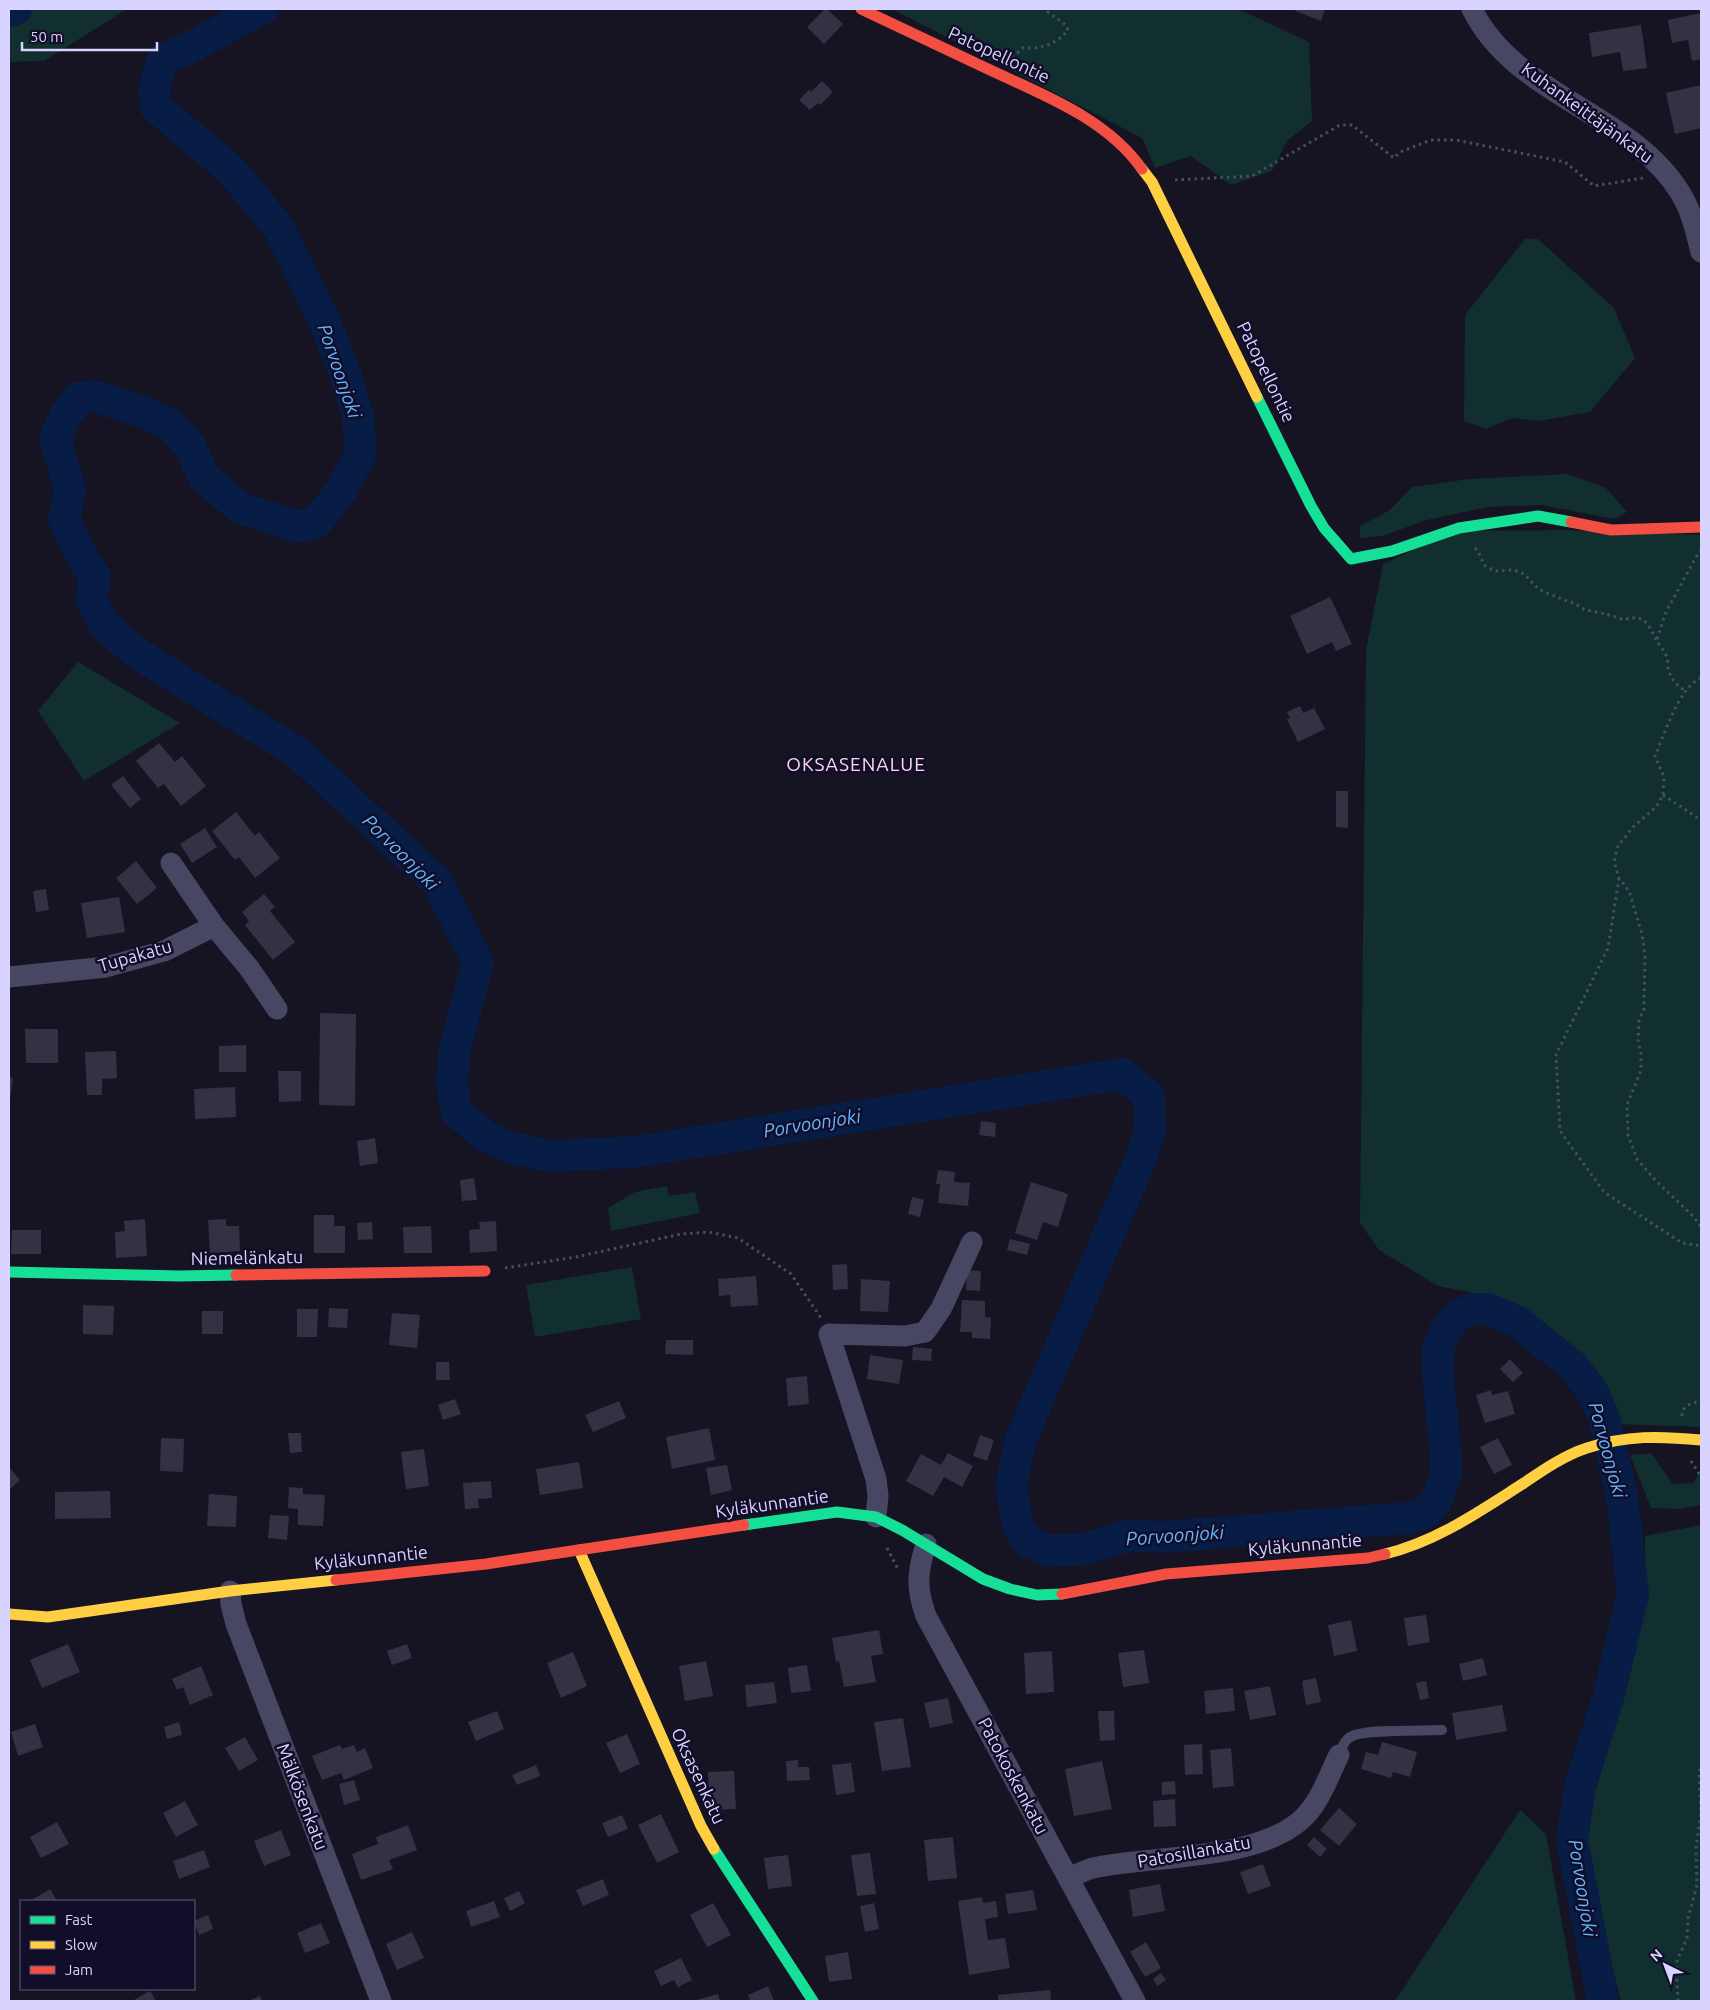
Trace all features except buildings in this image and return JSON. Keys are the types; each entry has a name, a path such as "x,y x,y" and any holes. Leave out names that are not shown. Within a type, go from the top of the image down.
{"street":[{"name":"Patopellontie","path":"862,9 1072,109 1108,132 1132,154 1152,182 1311,506 1335,543 1350,559 1392,551 1459,528 1538,516 1611,530 1701,526"},
{"name":"Kuhankeittäjänkatu","path":"1472,9 1489,35 1513,60 1540,82 1644,150 1682,194 1692,219 1701,252"},
{"path":"171,863 214,926 249,968 277,1009"},
{"name":"Tupakatu","path":"9,977 106,967 164,951 214,926"},
{"path":"876,1517 878,1496 876,1479 829,1334 905,1336 925,1332 942,1309 972,1242"},
{"name":"Niemelänkatu","path":"9,1272 179,1276 485,1271"},
{"name":"Kyläkunnantie","path":"9,1614 48,1616 230,1591 486,1564 837,1512 876,1517 902,1530 983,1579 1010,1589 1037,1595 1062,1594 1166,1574 1368,1558 1410,1548 1471,1517 1548,1468 1586,1448 1630,1438 1660,1436 1701,1440"},
{"name":"Patokoskenkatu","path":"926,1544 920,1562 918,1583 919,1595 926,1616 1135,2001"},
{"name":"Oksasenkatu","path":"579,1550 700,1826 813,2001"},
{"name":"Mälkösenkatu","path":"230,1591 236,1624 381,2001"},
{"name":"Patosillankatu","path":"1068,1878 1092,1868 1233,1850 1283,1834 1302,1819 1318,1799 1339,1755"}],"lane":[{"path":"1339,1755 1344,1742 1352,1736 1373,1732 1442,1730"}],"path":[{"path":"1005,77 1013,56 1022,48 1034,49 1050,44 1061,39 1068,30 1066,25 1048,12 1047,9"},
{"path":"1152,182 1252,176 1340,125 1352,125 1394,158 1400,152 1431,140 1456,140 1565,162 1594,186 1636,178 1668,177"},
{"path":"1459,528 1458,534 1479,553 1484,565 1497,571 1505,569 1517,571 1543,592 1586,610 1598,611 1624,620 1632,617 1642,619 1649,624 1666,654 1670,675 1678,686 1686,691"},
{"path":"1656,639 1666,612 1701,551"},
{"path":"1701,678 1686,691 1655,756 1664,777 1664,795 1656,807 1633,828 1618,846 1614,862 1619,878 1629,891 1642,934 1645,957 1644,1009 1639,1020 1638,1040 1641,1054 1641,1070 1627,1105 1628,1135 1637,1159 1656,1181 1694,1217 1701,1227"},
{"path":"1664,795 1701,820"},
{"path":"1619,878 1608,948 1556,1055 1560,1131 1604,1192 1682,1244 1701,1246"},
{"path":"485,1271 576,1257 681,1234 709,1232 738,1238 791,1274 817,1310 829,1334"},
{"path":"1678,2001 1676,1963 1686,1938 1688,1918 1697,1884 1696,1848 1701,1813 1699,1774 1701,1766"}],"green space":[{"path":"9,9 127,9 44,61 9,62"},
{"path":"892,9 1238,9 1309,42 1312,121 1287,141 1272,171 1231,185 1191,156 1155,168 1142,138"},
{"path":"1525,239 1538,239 1614,308 1635,358 1590,412 1538,421 1512,418 1486,429 1464,421 1465,315"},
{"path":"1568,474 1606,488 1627,512 1614,519 1542,505 1488,507 1427,520 1382,536 1360,538 1360,526 1390,510 1412,487 1469,479"},
{"path":"1568,530 1701,535 1701,1427 1616,1424 1602,1385 1568,1343 1530,1320 1478,1294 1438,1286 1379,1250 1360,1223 1366,650 1383,564 1455,531"},
{"path":"78,662 180,723 84,781 38,711"},
{"path":"667,1186 669,1196 695,1192 700,1213 611,1231 608,1208 635,1192"},
{"path":"632,1267 641,1319 535,1337 526,1285"},
{"path":"1651,1453 1673,1484 1693,1483 1701,1471 1701,1505 1680,1509 1651,1508 1630,1455"},
{"path":"1701,1525 1701,2001 1621,2001 1601,1922 1583,1836 1645,1612 1645,1536"},
{"path":"1520,1810 1546,1834 1576,2001 1395,2001"}],"waterway":[{"name":"Porvoonjoki","path":"9,11 16,9"},
{"name":"Porvoonjoki","path":"262,9 187,49 164,58 156,82 156,107 231,170 279,228 323,318 345,373 358,416 361,453 341,491 316,523 300,527 240,508 204,477 190,446 170,424 140,411 93,396 78,398 65,417 55,438 70,491 64,520 86,564 95,577 91,599 104,625 138,654 298,753 437,882 478,962 454,1053 452,1084 457,1112 485,1136 512,1148 549,1156 635,1152 1122,1074 1149,1096 1150,1129 1142,1156 1020,1442 1011,1486 1018,1526 1028,1542 1050,1551 1085,1549 1127,1536 1164,1537 1406,1519 1425,1513 1436,1502 1447,1471 1438,1374 1438,1349 1445,1331 1457,1316 1472,1309 1488,1309 1518,1322 1573,1366 1593,1393 1604,1418 1622,1497 1633,1594 1608,1698 1580,1786 1572,1840 1603,2001"}],"traffic: fast":[{"path":"1257,397 1311,506 1324,528 1351,559 1392,551 1459,528 1538,516 1571,522"},
{"path":"9,1272 179,1276 236,1275"},
{"path":"744,1525 837,1512 876,1517 902,1530 983,1579 1010,1589 1037,1595 1062,1594"},
{"path":"714,1849 813,2001"}],"traffic: slow":[{"path":"1142,169 1152,182 1257,397"},
{"path":"1385,1554 1404,1549 1440,1534 1474,1515 1554,1463 1587,1448 1616,1441 1644,1438 1701,1440"},
{"path":"579,1550 701,1826 714,1849"},
{"path":"9,1614 48,1617 230,1591 336,1580"}],"traffic: jam":[{"path":"861,9 1030,88 1072,110 1110,136 1127,151 1142,169"},
{"path":"1571,522 1611,530 1701,527"},
{"path":"236,1275 485,1271"},
{"path":"336,1580 486,1564 744,1525"},
{"path":"1062,1594 1166,1574 1368,1558 1385,1554"}],"district":[{"name":"OKSASENALUE","path":"856,764"}]}
